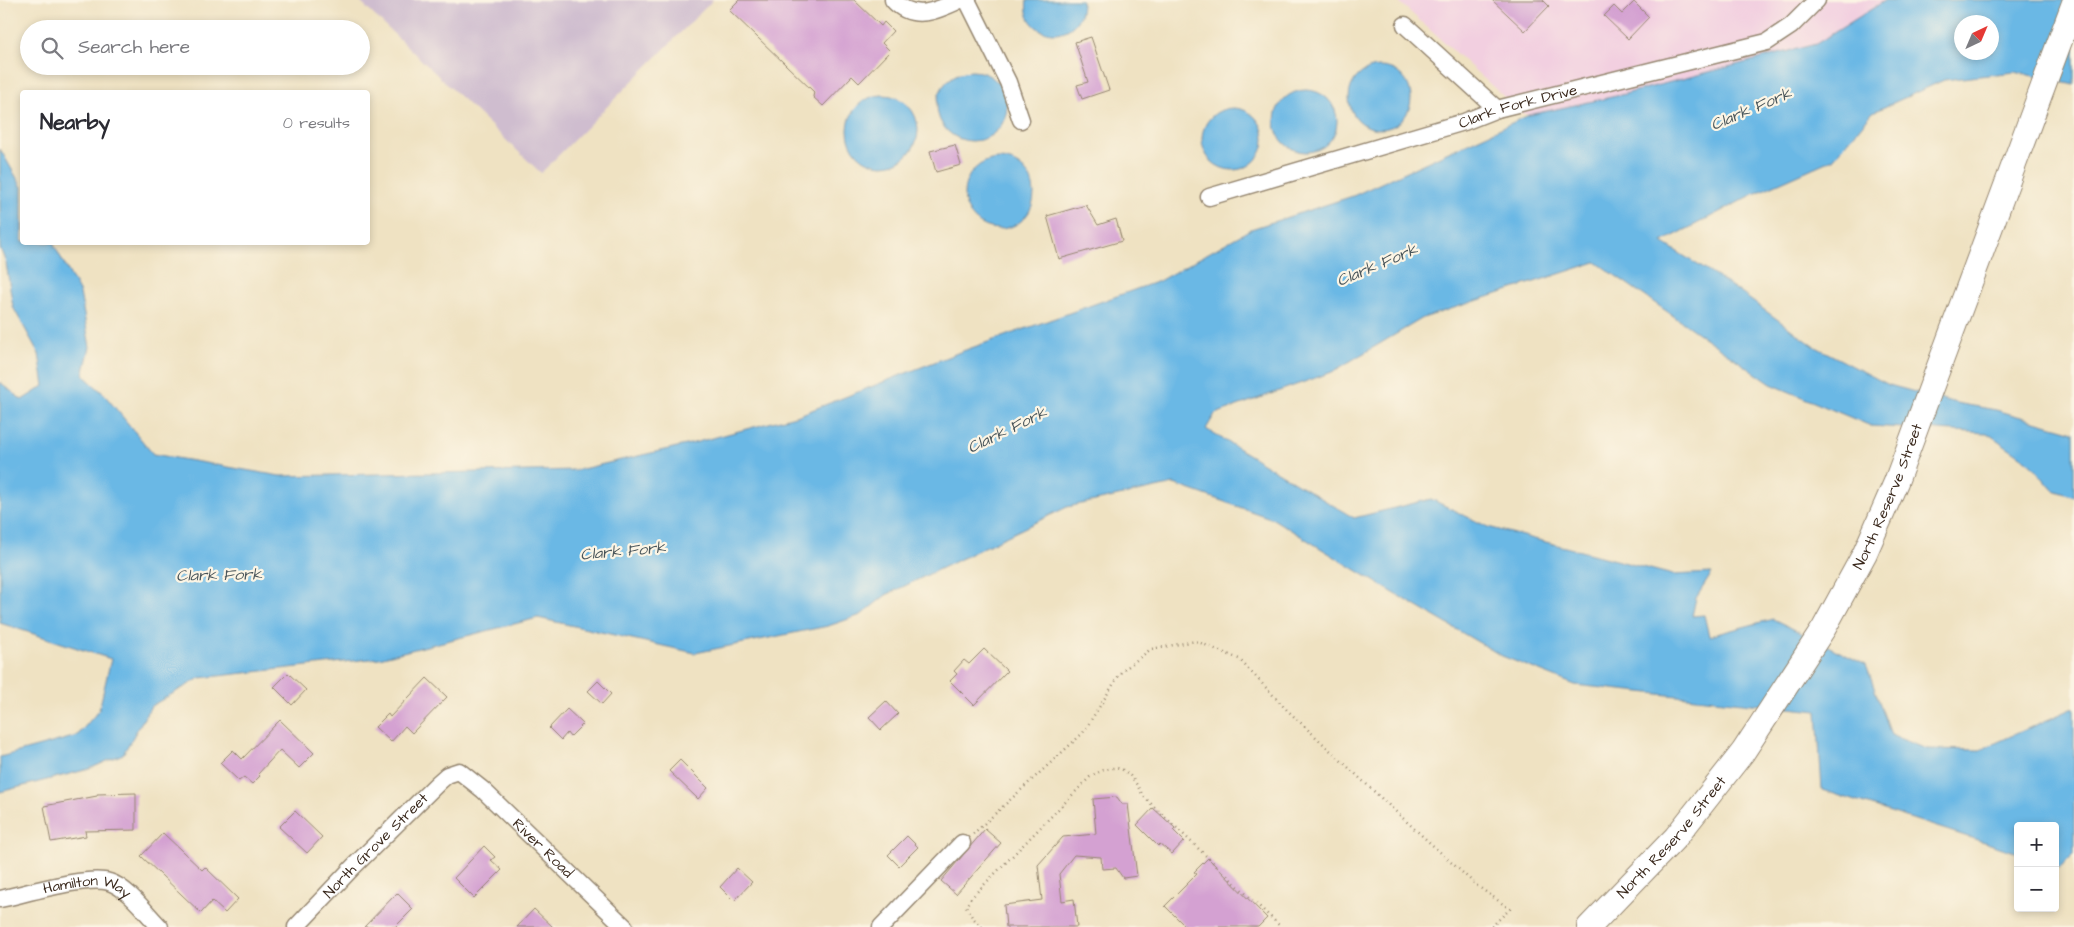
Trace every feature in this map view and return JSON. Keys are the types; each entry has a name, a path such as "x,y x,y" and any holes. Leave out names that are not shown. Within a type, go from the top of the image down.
{"highway":[{"name":"North Reserve Street","path":"1589,927 1676,837 1743,752 1824,628 1865,553 1896,482 2074,3"}],"street":[{"path":"892,0 902,10 912,12 934,12 960,0"},
{"path":"967,0 1008,82 1021,120"},
{"name":"Clark Fork Drive","path":"1209,197 1455,125 1497,109 1767,42 1791,26 1816,0"},
{"path":"1405,25 1497,109"},
{"name":"North Grove Street","path":"296,927 353,867 438,783 447,775 459,771"},
{"name":"River Road","path":"459,771 483,790 625,927"},
{"path":"881,927 962,843"},
{"name":"Hamilton Way","path":"0,899 92,879 110,882 127,893 160,927"}],"path":[{"path":"962,843 1083,733 1121,672 1151,649 1196,641 1239,659 1287,710 1395,811 1476,885 1510,909 1491,927"},
{"path":"982,927 972,917 966,906 971,898 1090,777 1103,768 1112,767 1125,771 1134,778 1143,796 1281,927"}],"shaded area":[{"path":"358,0 713,0 541,173"},
{"path":"1397,0 1886,0 1816,44 1621,95 1529,115 1522,113"}],"water":[{"path":"1027,0 1082,0 1080,15 1073,26 1064,31 1053,33 1042,30 1033,24 1027,14"},
{"name":"Clark Fork","path":"1886,0 2074,0 2074,85 2015,72 1944,80 1873,112 1833,159 1754,194 1662,242 1734,288 1814,346 1889,385 1956,403 1996,410 2074,432 2074,497 2053,490 2028,461 1987,433 1871,426 1771,384 1596,262 1423,318 1332,372 1215,414 1206,429 1354,518 1431,499 1488,527 1673,575 1712,573 1696,598 1692,616 1704,615 1709,636 1773,619 1866,665 1891,735 1927,749 1980,750 2074,708 2074,854 2060,867 2059,822 2014,822 2014,852 1822,790 1817,711 1575,685 1502,656 1392,592 1273,519 1174,484 1067,507 886,595 861,615 828,626 695,653 538,618 379,658 200,678 151,706 123,754 89,769 0,792 0,757 77,736 99,710 111,659 0,623 0,382 22,400 44,386 39,354 13,307 6,263 0,248 0,149 20,184 20,245 54,245 80,293 90,347 83,375 103,393 153,454 280,476 578,470 690,444 799,415 960,352 1159,281 1251,229 1353,196 1529,115 1621,95 1816,44"},
{"path":"1374,67 1386,67 1402,76 1409,86 1411,98 1409,110 1402,120 1386,129 1374,129 1363,124 1354,115 1349,104 1349,92 1354,81 1363,72"},
{"path":"972,71 985,74 997,81 1004,93 1007,106 1004,119 997,131 985,138 972,141 959,138 947,131 940,119 937,106 940,93 947,81 959,74"},
{"path":"1300,90 1312,90 1328,99 1335,109 1337,121 1335,133 1328,143 1312,152 1300,152 1289,147 1280,138 1275,127 1275,115 1280,104 1289,95"},
{"path":"883,95 896,98 908,105 915,117 918,130 915,143 908,155 896,162 883,165 870,162 858,155 851,143 848,130 851,117 858,105 870,98"},
{"path":"1227,108 1239,108 1255,117 1262,127 1264,139 1262,151 1255,161 1239,170 1227,170 1216,165 1207,156 1202,145 1202,133 1207,122 1216,113"},
{"path":"999,159 1012,162 1024,169 1031,181 1034,194 1031,207 1024,219 1012,226 999,229 986,226 974,219 967,207 964,194 967,181 974,169 986,162"}],"building":[{"path":"739,0 854,0 881,26 884,22 893,31 882,43 890,51 859,83 852,76 823,106 813,97 814,92 729,10"},
{"path":"1492,0 1543,0 1549,6 1525,31"},
{"path":"1634,2 1649,17 1628,39 1604,16 1614,6 1622,14"},
{"path":"1091,37 1109,90 1082,99 1077,85 1088,82 1075,42"},
{"path":"955,145 961,165 936,172 930,151"},
{"path":"1086,205 1098,225 1116,219 1122,241 1059,259 1047,216"},
{"path":"984,649 1007,671 974,705 950,681 957,674 954,671 964,660 969,664"},
{"path":"288,673 306,690 292,705 274,687"},
{"path":"427,678 447,697 412,733 405,726 391,742 375,727 388,714 390,717"},
{"path":"598,681 611,694 602,704 588,691"},
{"path":"886,701 898,714 881,730 869,717"},
{"path":"567,709 583,724 570,737 567,733 561,740 549,728"},
{"path":"280,720 314,753 299,768 280,750 258,774 260,776 252,784 244,777 239,781 220,763 233,750 242,759"},
{"path":"680,760 708,788 698,799 669,771"},
{"path":"136,793 136,830 85,831 86,836 51,842 44,806 97,796 97,794"},
{"path":"1117,797 1122,804 1128,804 1137,876 1123,878 1116,868 1102,869 1101,857 1074,855 1059,874 1062,901 1074,899 1077,927 1006,927 1004,905 1042,900 1038,865 1063,837 1096,834 1093,799"},
{"path":"1153,808 1175,828 1173,830 1184,841 1172,854 1160,844 1158,846 1137,825"},
{"path":"295,811 322,837 307,853 279,827"},
{"path":"985,829 1001,843 956,894 941,881"},
{"path":"163,833 202,870 205,867 238,899 225,913 212,901 201,913 141,856"},
{"path":"907,836 918,847 899,866 888,855"},
{"path":"484,846 495,857 491,860 502,870 474,898 454,878"},
{"path":"1208,858 1267,918 1258,927 1186,927 1165,906 1197,874 1194,872"},
{"path":"737,868 752,882 734,901 720,887"},
{"path":"397,893 413,909 395,927 364,927"},
{"path":"534,909 553,927 517,927"}]}
